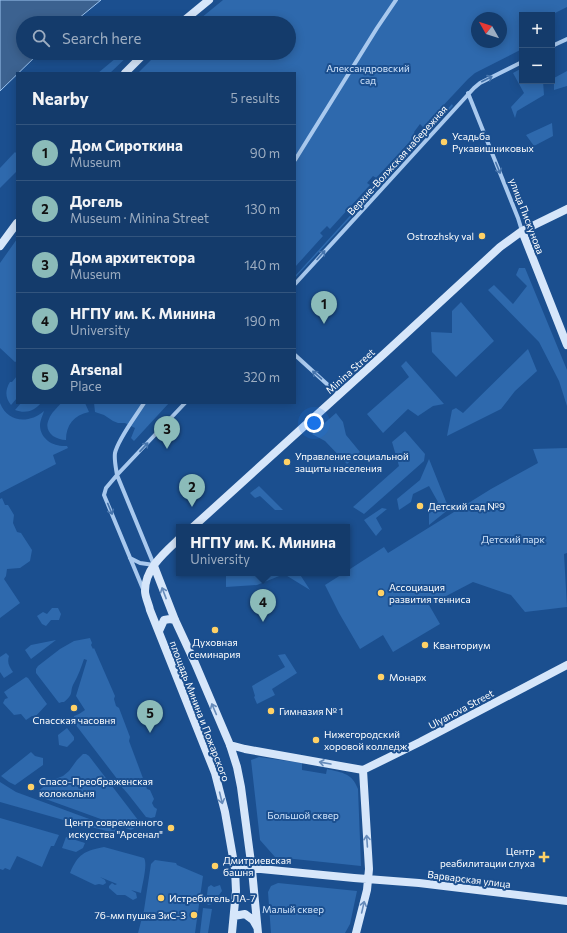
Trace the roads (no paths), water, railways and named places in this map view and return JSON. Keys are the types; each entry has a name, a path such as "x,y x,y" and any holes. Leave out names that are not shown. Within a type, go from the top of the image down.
{"street":[{"path":"190,16 209,0"},
{"path":"296,158 396,0"},
{"path":"555,45 567,39"},
{"path":"126,72 138,60"},
{"name":"Верхне-Волжская набережная","path":"296,283 468,93 480,83 519,64"},
{"name":"улица Пискунова","path":"468,93 567,345"},
{"name":"Minina Street","path":"196,524 500,248 522,231 567,209"},
{"path":"0,246 16,224"},
{"path":"296,356 338,395"},
{"path":"117,475 115,461 116,452 120,442 143,404"},
{"path":"117,475 184,404"},
{"name":"площадь Минина и Пожарского","path":"232,933 236,892 235,869 225,812 215,773 145,593 104,495 106,488 117,475 175,620 230,745 241,787 258,931"},
{"path":"145,593 146,582 154,566 164,553 176,542"},
{"path":"130,557 140,563 154,566"},
{"path":"159,631 164,620 175,620"},
{"name":"Ulyanova Street","path":"363,770 567,665"},
{"name":"площадь Минина и Пожарского","path":"230,745 363,770"},
{"path":"356,933 367,890 369,869 363,770"},
{"path":"235,869 261,869 368,879"},
{"name":"Варварская улица","path":"368,879 419,883 567,901"},
{"name":"площадь Минина и Пожарского","path":"234,916 245,914 253,920 258,931"}],"place":[{"name":"Усадьба Рукавишниковых","path":"444,142"},
{"name":"Ostrozhsky val","path":"482,236"},
{"name":"Дом Сироткина","path":"324,324"},
{"name":"Дом архитектора","path":"167,449"},
{"name":"Управление социальной защиты населения","path":"287,462"},
{"name":"Детский сад №9","path":"420,506"},
{"name":"Догель","path":"192,507"},
{"name":"Ассоциация развития тенниса","path":"381,593"},
{"name":"НГПУ им. К. Минина","path":"263,622"},
{"name":"Духовная семинария","path":"215,630"},
{"name":"Кванториум","path":"425,645"},
{"name":"Монарх","path":"381,677"},
{"name":"Спасская часовня","path":"74,708"},
{"name":"Гимназия № 1","path":"271,711"},
{"name":"Arsenal","path":"150,733"},
{"name":"Нижегородский хоровой колледж","path":"316,740"},
{"name":"Спасо-Преображенская колокольня","path":"31,787"},
{"name":"Центр современного искусства \"Арсенал\"","path":"171,828"},
{"name":"Центр реабилитации слуха","path":"544,857"},
{"name":"Дмитриевская башня","path":"215,866"},
{"name":"Истребитель ЛА-7","path":"161,898"},
{"name":"76-мм пушка ЗиС-3","path":"194,915"}],"park label":[{"name":"Александровский сад","path":"368,74"},
{"name":"Детский парк","path":"513,539"},
{"name":"Большой сквер","path":"303,815"},
{"name":"Малый сквер","path":"293,909"}]}
